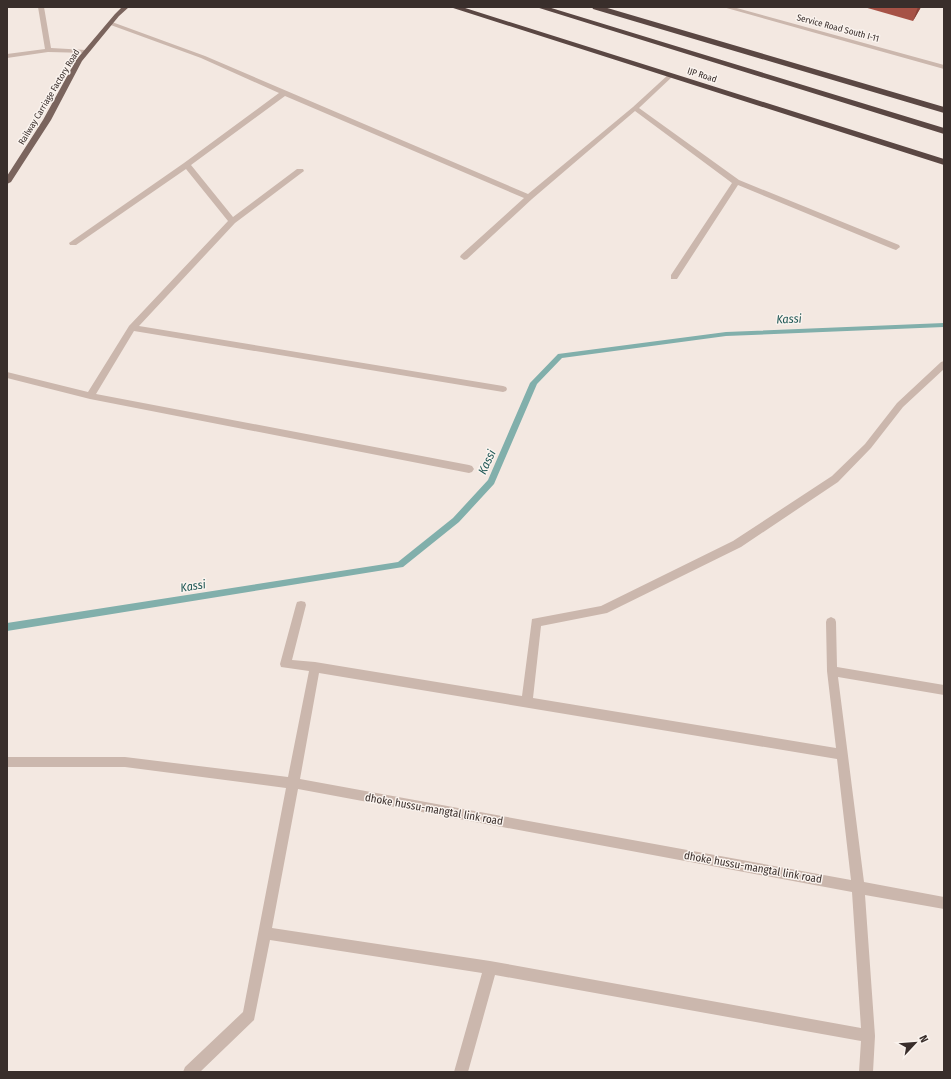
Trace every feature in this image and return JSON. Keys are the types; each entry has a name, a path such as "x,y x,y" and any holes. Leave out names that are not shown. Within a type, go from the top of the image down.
{"highway":[{"name":"IJP Road","path":"454,7 944,162"},
{"name":"IJP Road","path":"540,7 944,131"},
{"path":"596,7 944,110"}],"main road":[{"name":"Railway Carriage Factory Road","path":"7,182 47,120 79,60 110,23 126,7"}],"street":[{"path":"41,7 48,50"},
{"name":"Service Road South I-11","path":"726,7 944,67"},
{"path":"110,23 203,57 529,197"},
{"path":"7,56 48,50 86,52"},
{"path":"464,258 529,197 635,108 671,75"},
{"path":"73,243 187,165 284,93"},
{"path":"635,108 736,182 896,247"},
{"path":"187,165 232,221"},
{"path":"90,396 132,328 232,221 300,171"},
{"path":"674,277 736,182"},
{"path":"132,328 503,388"},
{"path":"527,702 536,622 603,610 737,544 835,479 868,446 900,405 944,364"},
{"path":"7,375 90,396 469,469"},
{"path":"301,605 285,664 315,667 842,754"},
{"path":"831,622 832,671 858,886 868,1036 866,1072"},
{"path":"190,1072 249,1014 315,667"},
{"path":"832,671 944,690"},
{"name":"dhoke hussu-mangtal link road","path":"7,762 125,762 293,783 944,903"},
{"path":"265,933 490,968 868,1036"},
{"path":"460,1072 490,968"}],"waterway":[{"name":"Kassi","path":"7,627 400,565 456,520 491,482 534,383 560,356 726,334 944,325"}]}
